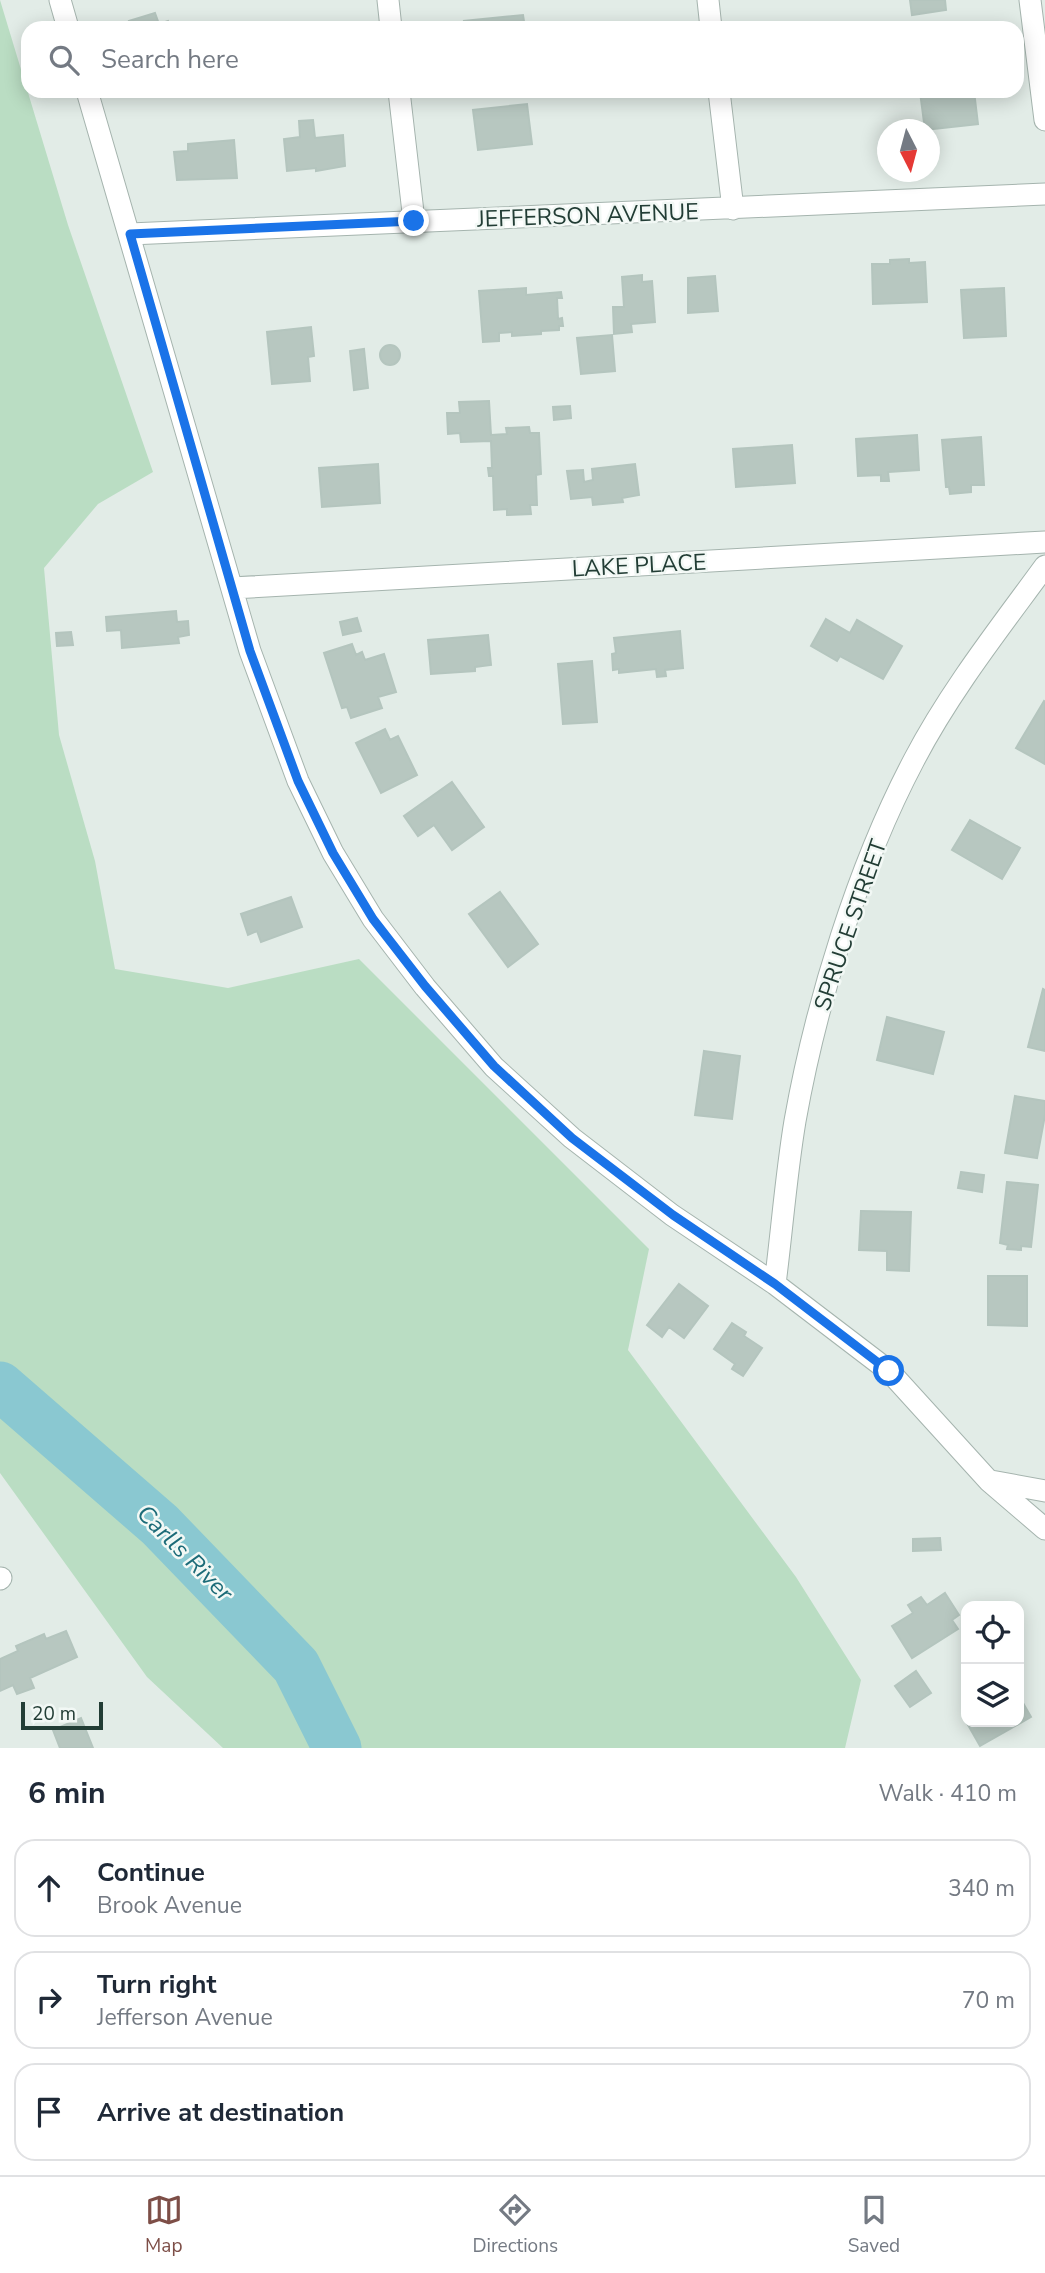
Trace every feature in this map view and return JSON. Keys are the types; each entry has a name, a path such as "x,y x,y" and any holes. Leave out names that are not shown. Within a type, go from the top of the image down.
{"street":[{"path":"60,0 66,21"},
{"path":"388,0 390,21"},
{"path":"708,0 710,21"},
{"path":"1030,0 1045,120"},
{"path":"89,98 250,651 298,781 333,853 373,919 417,977 494,1066 572,1138 673,1215 775,1284 889,1371 989,1481 1045,1529"},
{"path":"400,98 414,221"},
{"path":"720,98 733,209"},
{"name":"JEFFERSON AVENUE","path":"130,234 1045,194"},
{"name":"LAKE PLACE","path":"232,588 1045,542"},
{"name":"SPRUCE STREET","path":"775,1284 795,1121 821,1006 862,874 914,759 972,666 1045,566"},
{"path":"989,1481 1045,1491"}],"green space":[{"path":"0,0 21,69 21,98 30,98 68,225 153,472 98,504 44,568 59,735 95,861 115,969 228,988 359,959 649,1249 628,1350 796,1577 861,1680 845,1748 223,1748 147,1677 0,1473"}],"building":[{"path":"910,0 945,0 946,10 912,15"},
{"path":"155,13 158,21 129,21"},
{"path":"523,15 524,21 464,21"},
{"path":"921,98 975,98 978,124 940,128 940,119 924,119"},
{"path":"527,104 532,144 478,150 473,110"},
{"path":"313,120 315,138 343,135 345,166 316,171 316,168 287,171 284,139 300,137 299,121"},
{"path":"234,140 237,178 177,180 174,152 188,151 188,144"},
{"path":"909,259 909,263 925,262 927,302 873,304 872,264 890,264 890,260"},
{"path":"642,275 642,282 652,281 655,322 631,324 632,332 614,334 613,307 624,307 622,277"},
{"path":"715,276 718,311 688,313 688,278"},
{"path":"526,288 526,295 561,292 562,298 557,298 558,319 562,318 563,326 559,326 559,330 541,331 541,334 512,336 512,332 499,333 499,341 483,342 479,291"},
{"path":"1004,288 1006,336 964,338 961,290"},
{"path":"311,327 314,356 308,357 310,381 272,384 267,332"},
{"path":"612,335 615,371 581,374 577,338"},
{"path":"390,345 397,348 400,355 397,362 390,365 383,362 380,355 383,348"},
{"path":"364,349 368,388 354,390 350,351"},
{"path":"489,401 491,435 507,434 506,428 529,427 530,433 539,433 541,474 536,475 537,505 530,505 531,514 507,515 507,509 494,510 493,476 489,476 488,468 492,468 491,441 461,442 460,433 448,434 447,413 460,413 459,402"},
{"path":"570,406 571,418 554,420 553,407"},
{"path":"917,435 919,470 888,472 889,481 881,481 881,475 858,476 856,439"},
{"path":"981,437 984,485 971,485 971,492 950,494 949,487 946,487 942,440"},
{"path":"792,445 795,483 736,487 733,449"},
{"path":"378,464 380,503 322,507 319,468"},
{"path":"635,464 639,495 622,498 623,502 593,505 592,497 571,499 567,471 583,470 584,482 593,480 592,469"},
{"path":"176,611 177,622 188,621 189,635 178,637 179,643 122,648 121,630 107,631 106,617"},
{"path":"357,618 361,631 343,635 340,622"},
{"path":"826,619 850,633 857,620 902,646 883,679 840,656 837,661 811,646"},
{"path":"680,631 683,668 665,670 666,676 657,677 656,669 619,673 619,669 613,670 612,654 616,653 614,638"},
{"path":"71,632 73,645 57,646 56,633"},
{"path":"488,635 491,665 475,667 475,671 431,674 428,640"},
{"path":"352,644 356,655 362,652 365,660 384,654 396,692 378,697 382,708 351,718 347,707 342,708 324,653"},
{"path":"592,661 597,722 563,724 558,664"},
{"path":"1045,702 1045,764 1016,748"},
{"path":"385,729 390,740 398,736 417,775 381,793 356,743"},
{"path":"452,782 484,827 452,850 434,825 418,836 404,816"},
{"path":"970,820 1020,848 1002,879 952,850"},
{"path":"500,892 538,944 508,967 469,914"},
{"path":"291,897 302,927 261,942 257,931 248,935 241,914"},
{"path":"1043,989 1045,990 1045,1051 1028,1047"},
{"path":"887,1017 944,1032 933,1074 877,1060"},
{"path":"704,1051 740,1056 732,1119 695,1115"},
{"path":"1015,1096 1045,1101 1037,1158 1005,1153"},
{"path":"961,1172 984,1175 982,1192 958,1188"},
{"path":"1007,1182 1038,1185 1031,1247 1021,1246 1021,1250 1007,1249 1008,1245 1000,1243"},
{"path":"861,1211 911,1212 909,1271 887,1270 887,1251 859,1250"},
{"path":"988,1276 1027,1276 1027,1326 988,1325"},
{"path":"679,1284 708,1306 684,1338 669,1327 662,1337 647,1325"},
{"path":"732,1323 746,1332 744,1336 762,1348 743,1376 732,1369 735,1364 714,1349"},
{"path":"940,1538 941,1550 913,1551 913,1539"},
{"path":"945,1593 959,1615 952,1620 958,1629 912,1658 892,1626 913,1613 908,1605 921,1597 927,1605"},
{"path":"66,1631 77,1657 30,1678 34,1688 17,1694 13,1685 0,1691 0,1659 18,1651 16,1646 44,1634 46,1639"},
{"path":"916,1671 931,1693 910,1707 895,1686"},
{"path":"1024,1705 1031,1717 1024,1721"},
{"path":"81,1718 93,1748 60,1748 53,1730"},
{"path":"969,1727 1013,1727 980,1746"}],"waterway":[{"name":"Carlls River","path":"0,1386 160,1525 296,1666 337,1748"}],"route":[{"path":"414,221 130,234 250,651 298,781 333,853 373,919 425,986 494,1066 572,1138 673,1215 775,1284 889,1371"}]}
